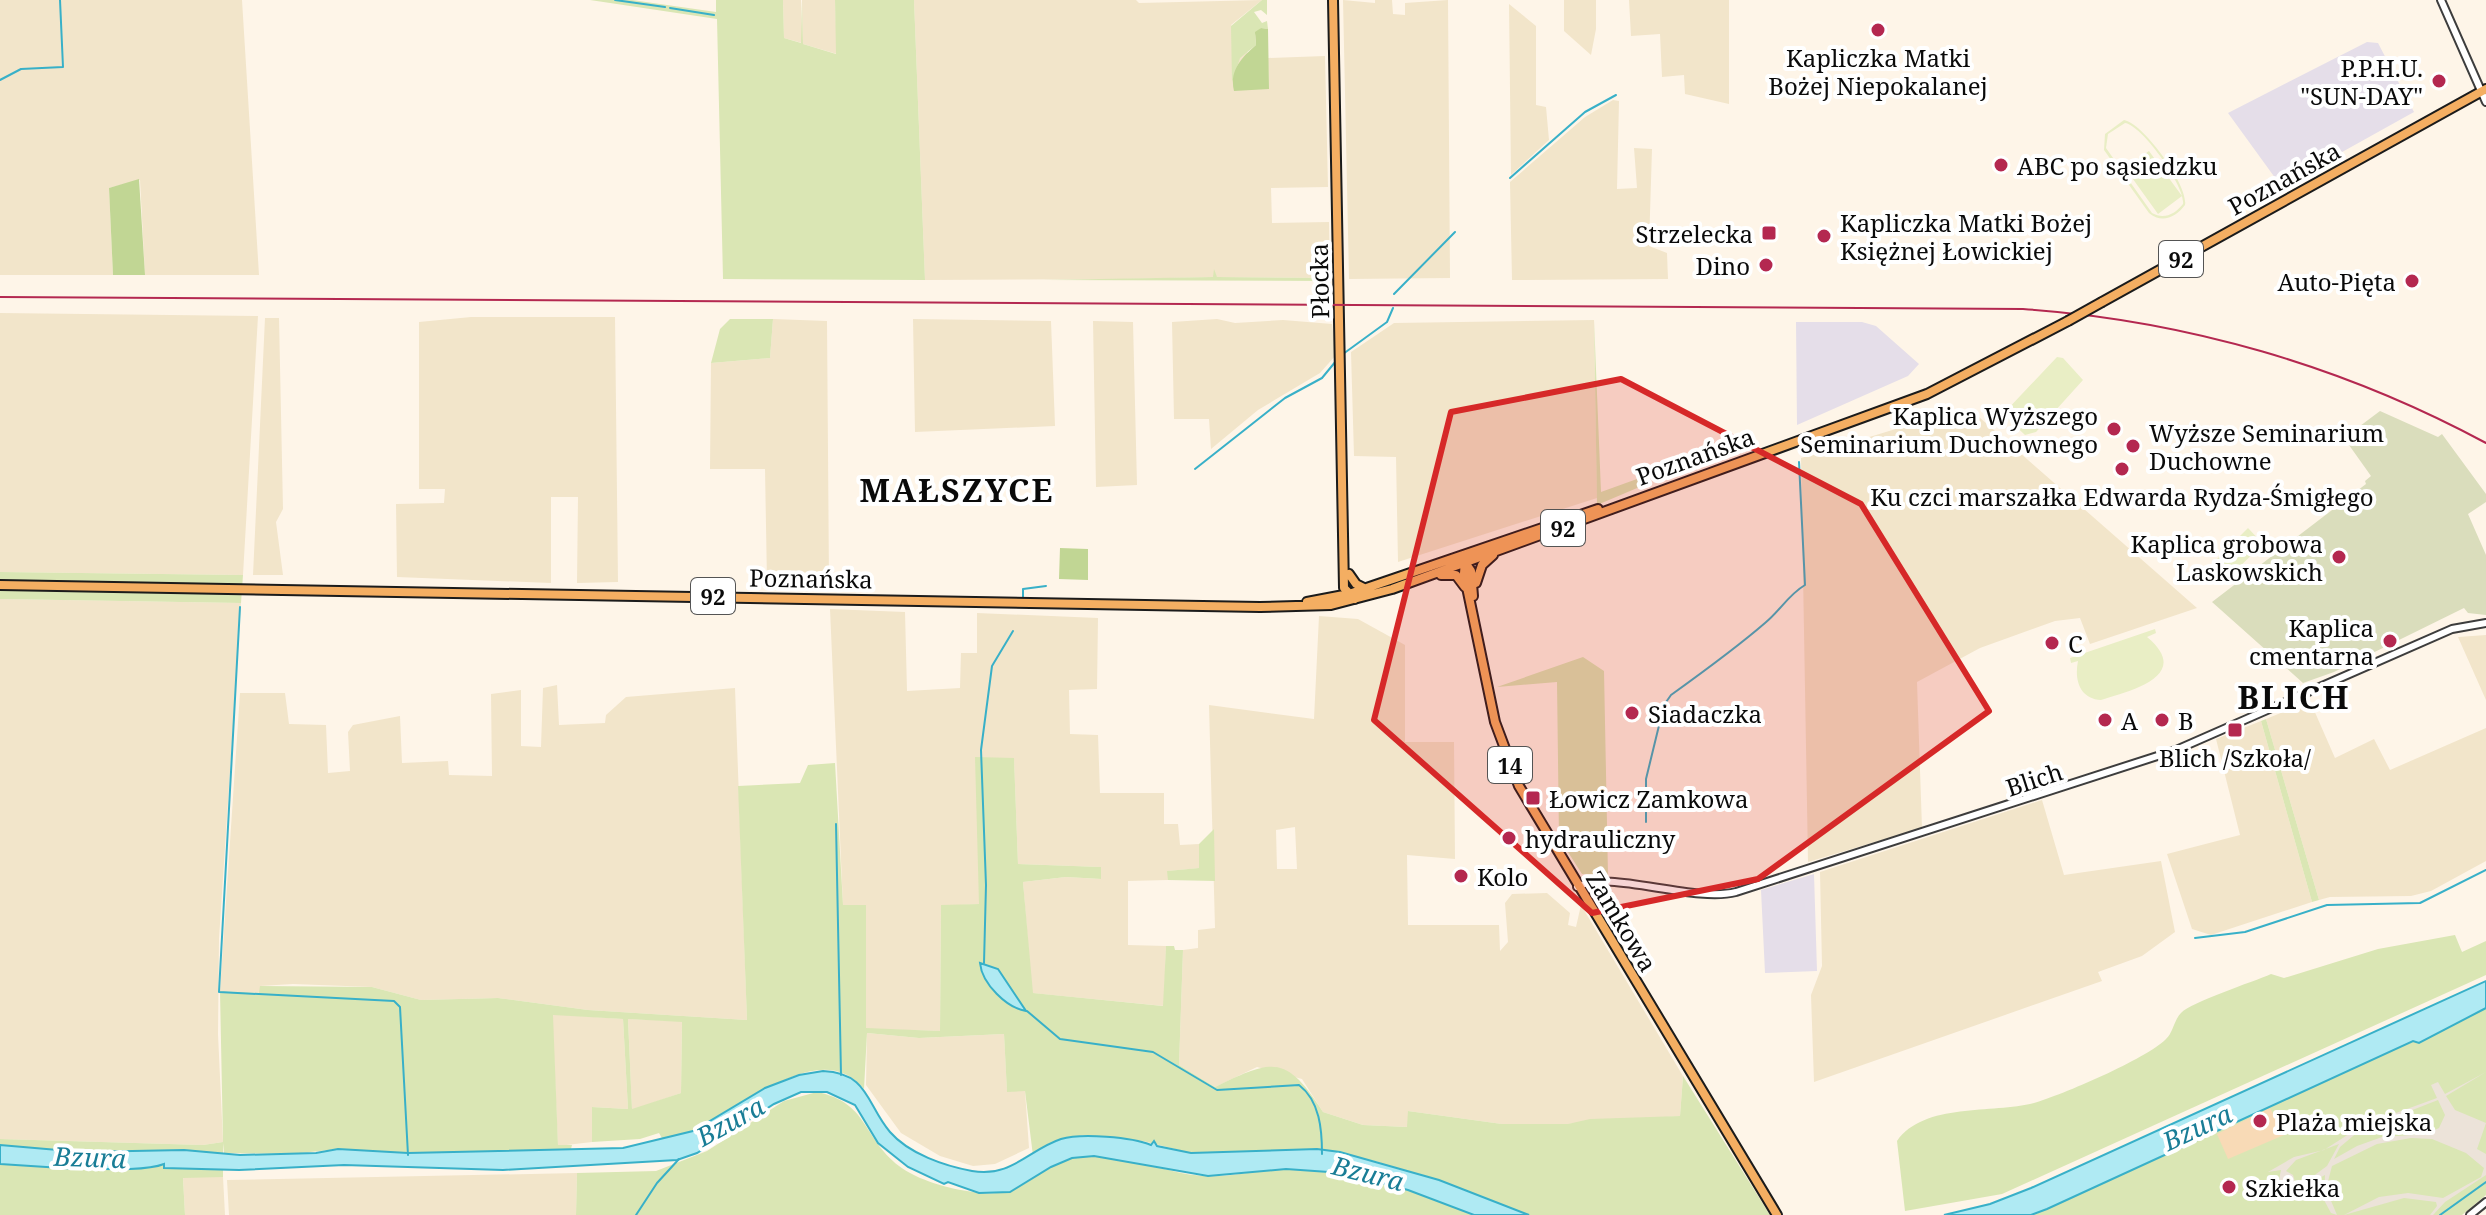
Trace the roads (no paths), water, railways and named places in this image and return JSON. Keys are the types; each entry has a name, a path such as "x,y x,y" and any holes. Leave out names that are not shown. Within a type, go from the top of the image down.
{"main road":[{"name":"Płocka","path":"1333,0 1345,560 1350,594"},
{"name":"Poznańska","path":"1236,605 1305,602 1428,576 1950,385 2484,90"},
{"name":"Poznańska","path":"0,585 1331,605 1364,588 1487,545 1626,502"},
{"name":"Poznańska","path":"1465,562 1487,545"},
{"name":"Zamkowa","path":"1472,599 1478,571 1499,551"},
{"path":"1452,558 1465,562"},
{"name":"Płocka","path":"1345,560 1350,594"},
{"name":"Zamkowa","path":"1465,562 1464,573 1472,599 1486,685 1504,750 1526,799 1776,1214"},
{"path":"1349,574 1364,588"},
{"path":"1428,576 1456,575 1472,599"}],"street":[{"path":"2441,0 2484,90 2486,102"},
{"name":"Blich","path":"1577,887 1596,882 1700,895 1736,892 2176,750 2452,629 2486,623"},
{"path":"2470,1215 2486,1202"}],"water":[{"path":"980,963 998,969 1026,1011 1011,1005 990,987"},
{"name":"Bzura","path":"2486,981 2486,1008 2419,1043 2413,1041 2047,1209 2031,1215 1944,1215 1990,1204 2031,1188"},
{"name":"Bzura","path":"823,1071 850,1077 858,1084 890,1132 907,1147 939,1162 972,1171 986,1172 1009,1167 1049,1144 1081,1136 1119,1138 1151,1145 1154,1141 1157,1146 1191,1153 1317,1149 1340,1152 1439,1180 1529,1215 1474,1215 1408,1190 1343,1173 1286,1169 1208,1176 1094,1156 1072,1158 1051,1167 1010,1192 979,1193 948,1182 944,1184 908,1167 878,1143 855,1105 827,1092 801,1092 774,1104 697,1153 677,1160 503,1170 344,1165 239,1170 164,1168 164,1164 120,1169 94,1168 91,1164 77,1169 0,1164 0,1145 81,1152 184,1150 240,1155 316,1153 338,1149 408,1153 623,1148 693,1131 765,1088 799,1075"}],"waterway":[{"path":"0,80 21,69 63,67 60,0"},
{"path":"615,0 665,7"},
{"path":"670,8 714,15"},
{"path":"1510,178 1585,112 1616,95"},
{"path":"1394,294 1455,232"},
{"path":"1343,354 1387,322 1393,308"},
{"path":"1195,469 1285,398 1322,378 1336,361"},
{"path":"1646,822 1646,779 1664,705 1671,695 1754,633 1805,585 1799,462"},
{"path":"1023,600 1023,589 1046,586"},
{"path":"240,607 219,992 394,1001 400,1007 408,1155"},
{"path":"984,963 986,885 981,750 992,666 1013,631"},
{"path":"836,824 841,1075"},
{"path":"2195,938 2245,932 2327,905 2420,903 2486,870"},
{"path":"1027,1011 1060,1039 1153,1052 1217,1090 1299,1085 1316,1108 1322,1154"},
{"path":"636,1215 657,1183 679,1159"},
{"path":"2440,1215 2486,1182"}],"railway":[{"path":"0,297 2023,309 2144,324 2262,351 2376,391 2486,443"}],"place":[{"name":"Kapliczka Matki Bożej Niepokalanej","path":"1878,30"},
{"name":"P.P.H.U. \"SUN-DAY\"","path":"2439,81"},
{"name":"ABC po sąsiedzku","path":"2001,165"},
{"name":"Strzelecka","path":"1769,233"},
{"name":"Kapliczka Matki Bożej Księżnej Łowickiej","path":"1824,236"},
{"name":"Dino","path":"1766,265"},
{"name":"Auto-Pięta","path":"2412,281"},
{"name":"Kaplica Wyższego Seminarium Duchownego","path":"2114,429"},
{"name":"Wyższe Seminarium Duchowne","path":"2133,446"},
{"name":"Ku czci marszałka Edwarda Rydza-Śmigłego","path":"2122,469"},
{"name":"Kaplica grobowa Laskowskich","path":"2339,557"},
{"name":"Kaplica cmentarna","path":"2390,641"},
{"name":"C","path":"2052,643"},
{"name":"Siadaczka","path":"1632,713"},
{"name":"A","path":"2105,720"},
{"name":"B","path":"2162,720"},
{"name":"Blich /Szkoła/","path":"2235,730"},
{"name":"Łowicz Zamkowa","path":"1533,798"},
{"name":"hydrauliczny","path":"1509,838"},
{"name":"Kolo","path":"1461,876"},
{"name":"Plaża miejska","path":"2260,1121"},
{"name":"Szkiełka","path":"2229,1187"}],"district":[{"name":"MAŁSZYCE","path":"957,489"},
{"name":"BLICH","path":"2294,696"}]}
